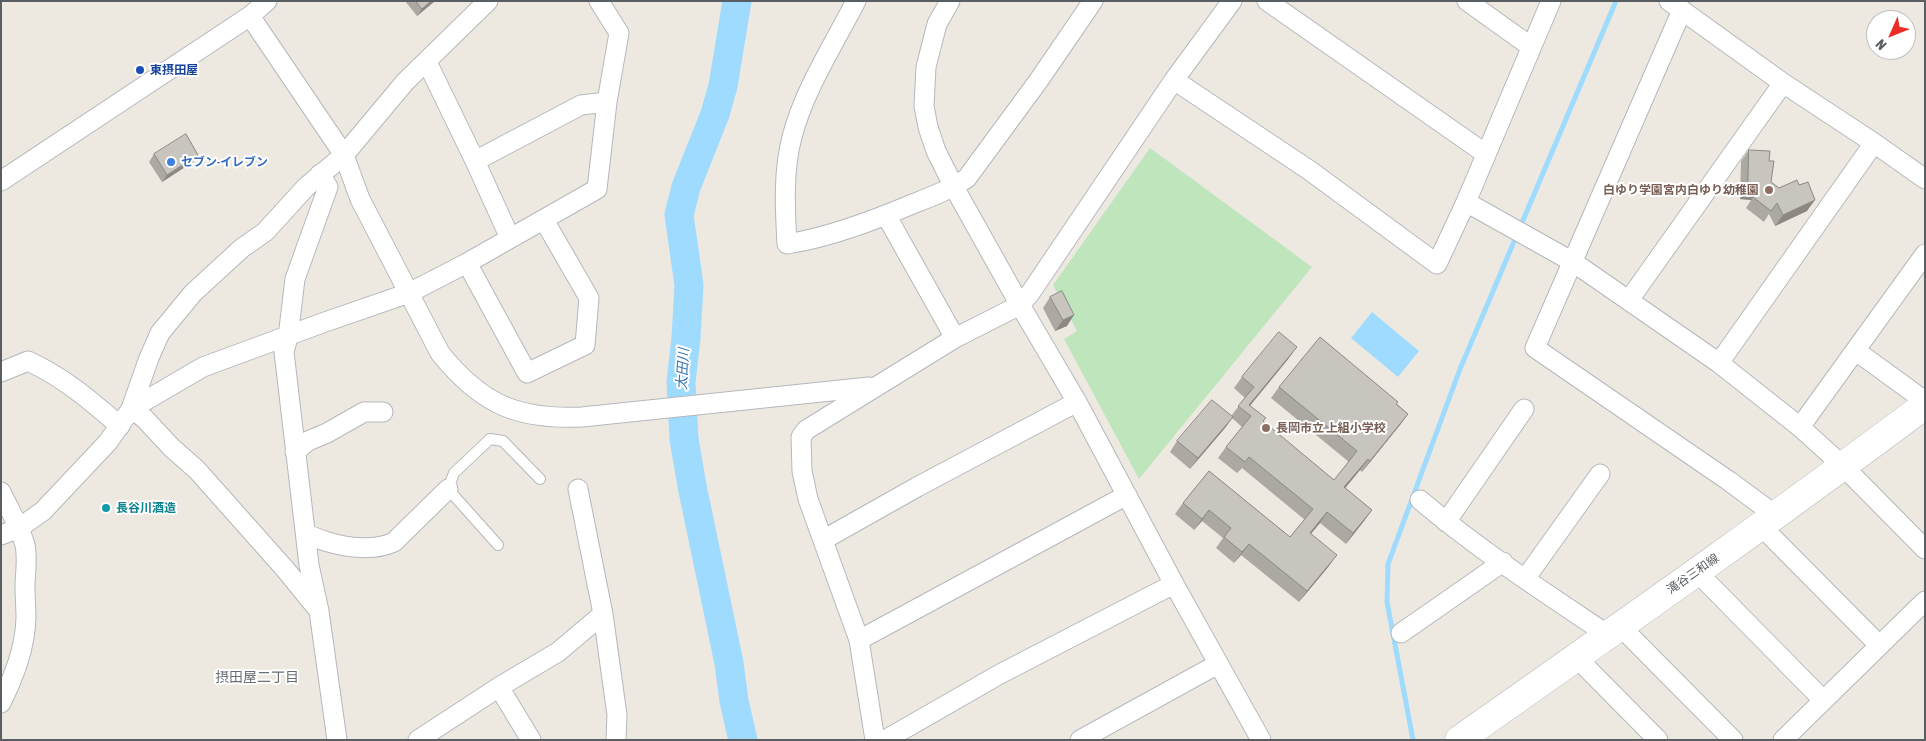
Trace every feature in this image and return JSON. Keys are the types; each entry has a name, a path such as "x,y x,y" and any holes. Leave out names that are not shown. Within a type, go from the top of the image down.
{"main road":[{"name":"滝谷三和線","path":"1459,740 1697,572 1925,405"}],"street":[{"path":"1,181 250,16 267,1"},
{"path":"1,535 19,528 43,512 108,442 131,410 154,344 193,293 242,248 265,232 320,174 344,155 405,82 488,1"},
{"path":"131,410 203,368 409,293 467,263 597,189 607,102 619,32 599,1"},
{"path":"856,1 814,83 792,137 787,170 787,244 806,241 886,215 954,187 967,178 1039,80 1093,1"},
{"path":"950,1 937,24 927,61 924,106 928,127 936,151 1020,305 1077,402 1174,584 1261,740"},
{"path":"875,740 859,640 808,499 802,472 801,437 806,430 955,338 1020,305 1031,292 1174,80 1232,1"},
{"path":"1267,1 1486,154"},
{"path":"1467,1 1530,46"},
{"path":"1174,80 1309,170 1437,264 1466,202 1550,1"},
{"path":"1879,645 1768,520 1721,476 1535,348 1573,262 1675,6 1925,179"},
{"path":"250,16 344,155 360,199 440,353 456,373 489,400 508,408 544,417 564,418 606,416 878,386"},
{"path":"427,62 510,238"},
{"path":"1629,300 1783,82"},
{"path":"475,161 581,105 607,102"},
{"path":"1719,363 1874,142"},
{"path":"320,174 328,187 295,279 288,337 284,352 309,565 319,611 337,740"},
{"path":"1466,202 1573,262 1719,363 1800,427 1843,466 1925,549"},
{"path":"886,215 955,338"},
{"path":"467,263 527,373 585,345 588,298 544,220"},
{"path":"1800,427 1925,254"},
{"path":"1856,351 1925,401"},
{"path":"1,372 28,361 50,371 70,384 120,426"},
{"path":"823,540 917,487 1077,402"},
{"path":"1446,522 1524,409"},
{"path":"131,410 144,418 172,448 197,470 285,569 319,611"},
{"path":"295,452 308,441 327,433 364,412 382,412"},
{"path":"1525,579 1600,474"},
{"path":"306,534 337,544 372,549 386,546 394,542 448,489"},
{"path":"578,489 603,614 617,715 616,740"},
{"path":"1,492 19,528 25,545 26,557 26,620 21,654 16,674 1,703"},
{"path":"859,640 1127,495"},
{"path":"1420,500 1446,522 1525,579 1614,630 1733,740"},
{"path":"1401,633 1503,562"},
{"path":"1697,572 1823,700"},
{"path":"885,740 1000,674 1174,584"},
{"path":"1783,740 1925,601"},
{"path":"418,740 558,652 603,614"},
{"path":"1576,658 1658,740"},
{"path":"1080,740 1218,664"},
{"path":"500,687 531,740"}],"lane":[{"path":"498,545 448,489 454,473 490,439 503,441 540,479"}],"green space":[{"path":"1150,148 1312,267 1139,479 1064,339 1077,331 1053,285"}],"water":[{"path":"1372,312 1419,351 1398,377 1351,338"}],"building":[{"path":"416,1 431,1 422,9"},
{"name":"セブン-イレブン","path":"186,134 198,155 167,175 154,154"},
{"path":"1749,150 1770,151 1769,161 1774,161 1771,182 1779,188 1797,180 1799,185 1808,182 1815,200 1783,215 1777,203 1771,211 1753,197 1760,189 1748,188"},
{"path":"1062,291 1074,315 1063,320 1050,297"},
{"path":"1279,332 1297,347 1249,405 1266,418 1263,421 1334,480 1357,451 1279,387 1320,337 1398,402 1396,404 1408,414 1370,461 1368,459 1344,487 1372,510 1353,533 1327,512 1310,533 1337,555 1307,591 1249,544 1242,552 1224,537 1231,528 1209,510 1202,519 1183,503 1209,471 1290,537 1313,509 1249,457 1245,462 1226,447 1251,416 1238,406 1254,387 1242,377"},
{"path":"1212,400 1233,417 1198,458 1177,441"}],"waterway":[{"name":"太田川","path":"737,1 723,86 715,114 686,187 679,215 689,285 681,382 684,439 743,740"},
{"path":"1413,740 1387,602 1388,564 1460,369 1616,1"}],"place":[{"name":"東摂田屋","path":"140,70"},
{"name":"セブン-イレブン","path":"171,162"},
{"name":"白ゆり学園宮内白ゆり幼稚園","path":"1769,190"},
{"name":"長岡市立 上組小学校","path":"1266,428"},
{"name":"長谷川酒造","path":"106,508"}],"district":[{"name":"摂田屋二丁目","path":"257,678"}]}
